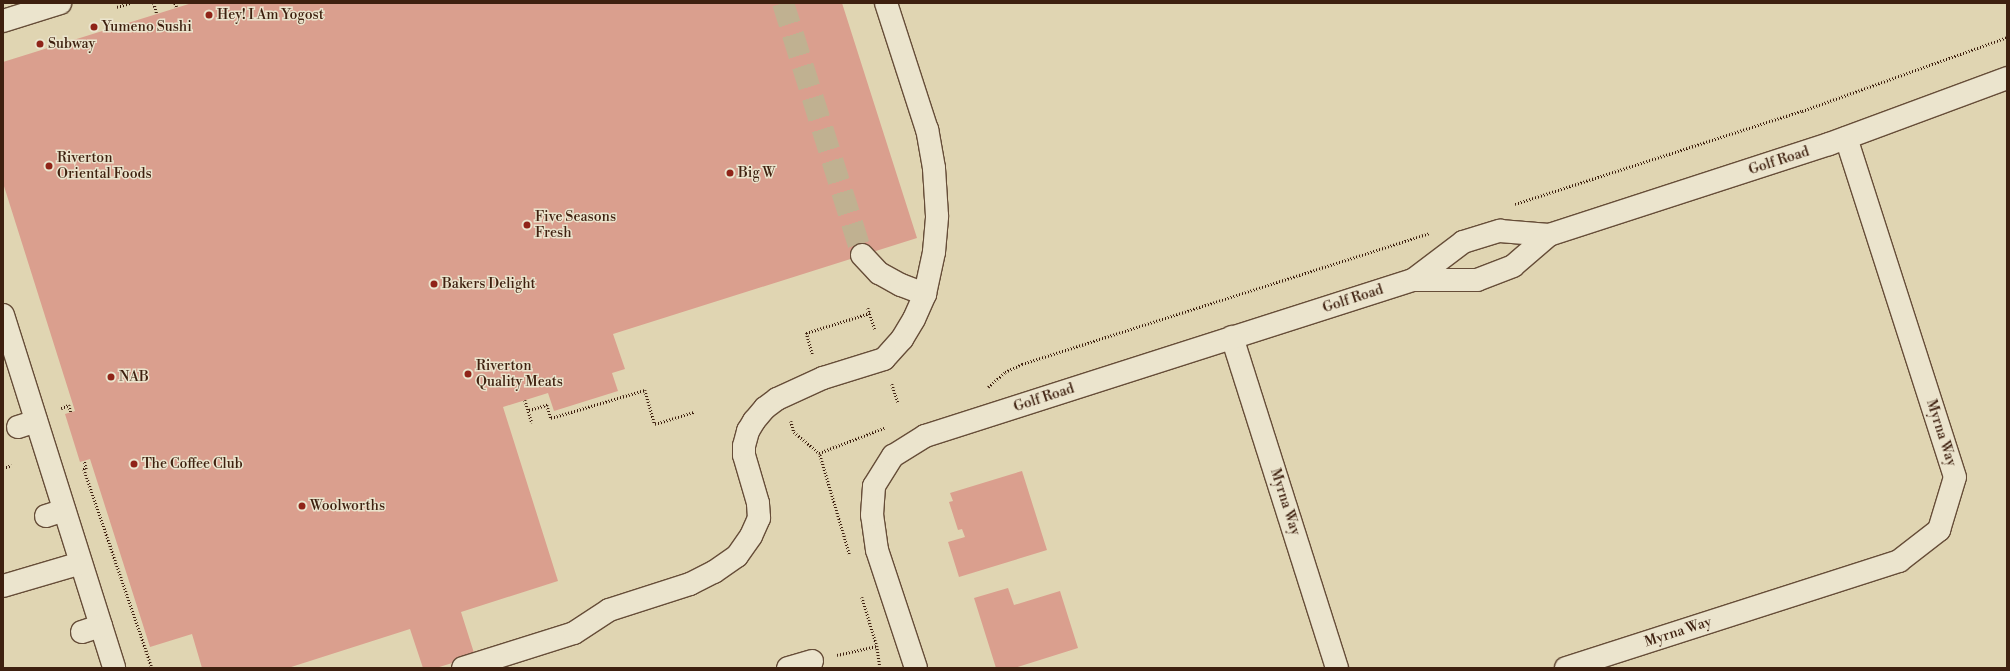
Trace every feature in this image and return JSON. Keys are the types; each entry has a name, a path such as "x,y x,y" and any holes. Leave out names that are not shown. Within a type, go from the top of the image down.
{"street":[{"path":"3,22 60,3"},
{"path":"463,668 574,633 609,610 690,584 714,572 737,556 751,536 759,518 758,503 744,456 744,446 748,431 754,421 765,408 777,399 823,378 884,359 902,339 914,319 925,294 934,252 937,216 934,168 927,130 886,3"},
{"name":"Golf Road","path":"916,668 877,550 872,515 874,486 893,456 925,436 1232,336 1413,280 1477,280 1513,266 1549,235 1846,138 2007,78"},
{"name":"Myrna Way","path":"1566,668 1900,561 1939,530 1955,477 1846,138"},
{"name":"Golf Road","path":"1413,280 1463,242 1500,231 1549,235"},
{"path":"862,255 879,273 901,285 925,294"},
{"path":"3,315 7,344 27,424 55,513 81,563 91,629 114,668"},
{"name":"Myrna Way","path":"1232,336 1337,668"},
{"path":"3,586 81,563"},
{"path":"788,668 812,661"}],"path":[{"path":"117,7 130,3"},
{"path":"154,3 157,14"},
{"path":"175,3 177,8"},
{"path":"868,308 876,333"},
{"path":"814,360 806,333 870,313"},
{"path":"891,381 898,402"},
{"path":"529,410 547,405 551,418 645,390 655,424 694,412"},
{"path":"525,400 532,423"},
{"path":"789,414 794,432 819,453"},
{"path":"3,468 12,465"},
{"path":"84,469 152,668"},
{"path":"812,661 877,646"}],"building":[{"path":"192,3 842,3 917,238 613,334 625,369 612,373 618,391 554,411 548,393 503,407 558,581 461,612 475,656 436,668 423,668 410,629 288,668 202,668 192,634 150,647 90,459 80,462 65,414 75,411 3,183 3,62"},
{"path":"1022,471 1047,550 959,577 948,542 965,537 962,529 958,530 949,502 953,501 950,493"},
{"path":"1008,588 1014,605 1060,591 1078,648 1014,668 996,668 974,598"}],"tunnel":[{"path":"783,3 862,255"}],"place":[{"name":"Hey! I Am Yogost","path":"209,15"},
{"name":"Yumeno Sushi","path":"94,27"},
{"name":"Subway","path":"40,44"},
{"name":"Riverton Oriental Foods","path":"49,166"},
{"name":"Big W","path":"730,173"},
{"name":"Five Seasons Fresh","path":"527,225"},
{"name":"Bakers Delight","path":"434,284"},
{"name":"Riverton Quality Meats","path":"468,374"},
{"name":"NAB","path":"111,377"},
{"name":"The Coffee Club","path":"134,464"},
{"name":"Woolworths","path":"302,506"}]}
